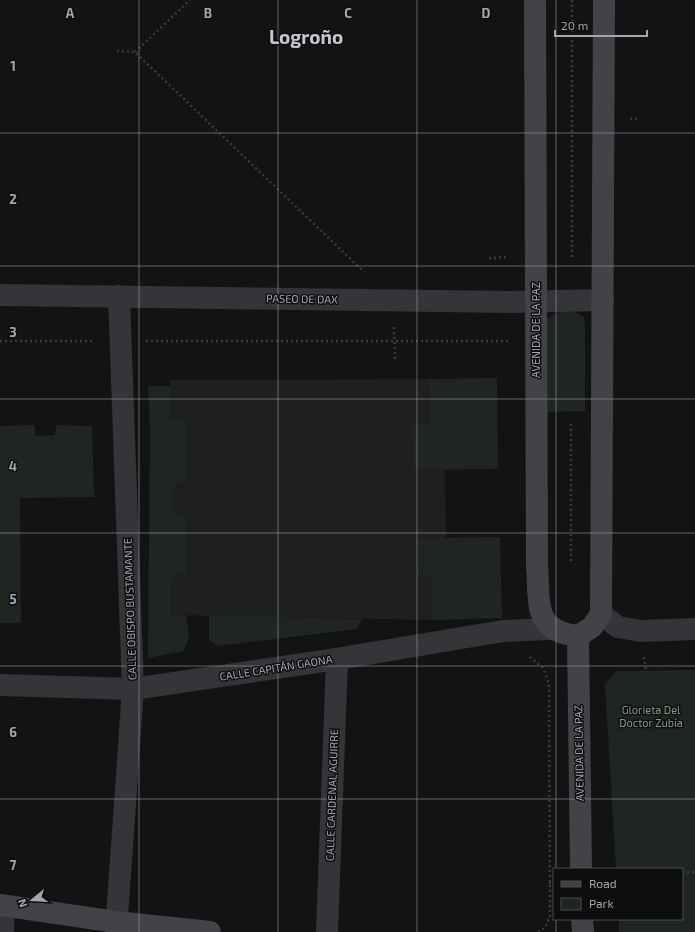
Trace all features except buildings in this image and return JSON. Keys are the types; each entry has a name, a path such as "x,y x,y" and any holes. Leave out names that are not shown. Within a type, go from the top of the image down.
{"main road":[{"name":"AVENIDA DE LA PAZ","path":"535,0 537,566 542,619 551,629"},
{"path":"551,629 565,634 578,636 592,627 601,614 604,0"},
{"name":"AVENIDA DE LA PAZ","path":"578,636 581,868"},
{"path":"2,905 116,927 210,932"},
{"path":"582,920 583,932"}],"street":[{"name":"PASEO DE DAX","path":"0,295 393,300 603,300"},
{"name":"CALLE OBISPO BUSTAMANTE","path":"116,927 133,689 119,296"},
{"path":"601,614 618,627 642,631 695,629"},
{"name":"CALLE CAPITÁN GAONA","path":"0,686 133,689 337,659 503,630 551,629"},
{"name":"CALLE CARDENAL AGUIRRE","path":"327,932 337,659"},
{"path":"2,905 3,932"}],"path":[{"path":"135,52 190,0"},
{"path":"572,0 572,257"},
{"path":"117,51 135,52 393,300 395,362"},
{"path":"0,341 512,342"},
{"path":"571,424 571,564"},
{"path":"537,566 602,564"},
{"path":"503,630 508,645 531,658 543,668 548,684 550,916 545,928 538,932"},
{"path":"683,873 695,872"}],"shaded area":[{"path":"429,379 430,423 412,424 413,470 445,470 446,538 416,539 431,577 432,620 171,615 172,575 186,576 186,516 179,513 174,508 171,501 171,494 179,482 186,420 171,421 170,380"}],"green space":[{"path":"562,310 575,312 584,317 585,411 545,412 544,325 548,318"},
{"path":"497,378 498,469 413,470 412,424 430,423 429,379"},
{"path":"148,386 170,386 171,420 186,420 186,479 179,482 171,494 174,508 186,516 186,576 172,575 171,614 186,615 189,636 184,651 148,658 150,429"},
{"path":"35,425 35,436 55,435 56,425 92,426 94,497 20,498 21,623 0,623 0,426"},
{"path":"500,537 502,618 432,620 431,577 417,577 416,538"},
{"path":"209,615 362,619 357,629 218,646 209,640"},
{"name":"Glorieta Del Doctor Zubía","path":"695,670 695,932 619,932 619,920 683,920 683,868 616,868 605,685 616,671"}],"district":[{"name":"Logroño","path":"306,37"}]}
